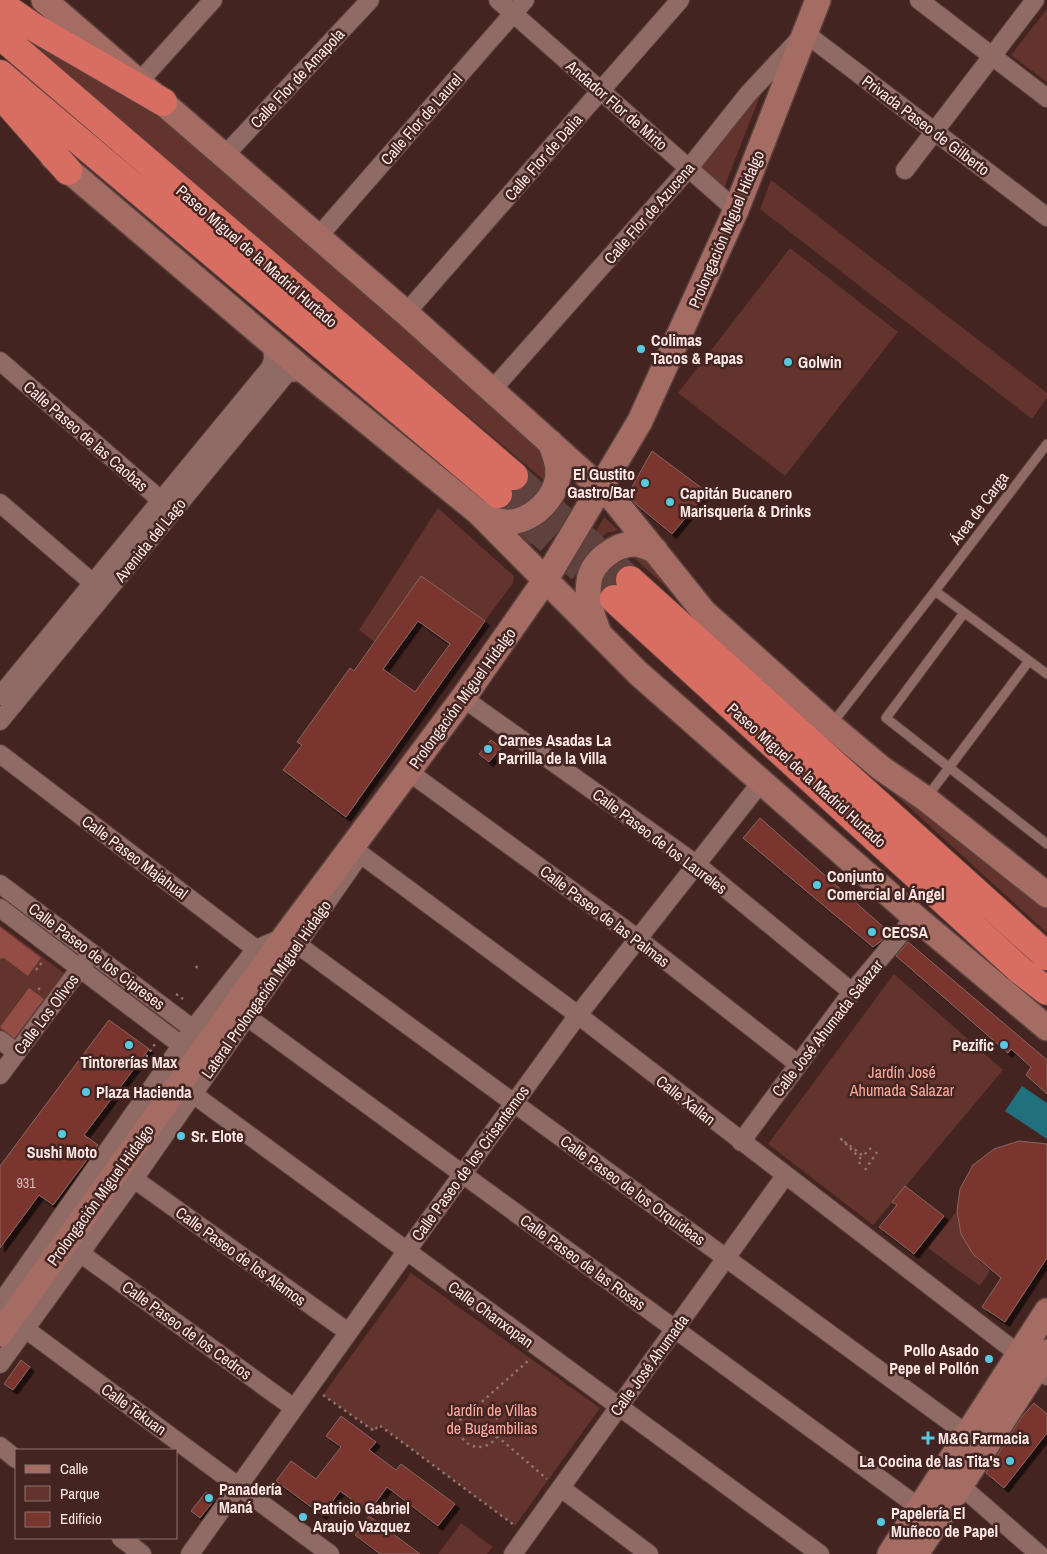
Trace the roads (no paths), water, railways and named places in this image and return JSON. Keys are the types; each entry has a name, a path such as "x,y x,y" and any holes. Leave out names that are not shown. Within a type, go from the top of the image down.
{"highway":[{"path":"0,4 35,28 163,102"},
{"name":"Paseo Miguel de la Madrid Hurtado","path":"0,36 506,485 0,74"},
{"path":"0,94 68,171"},
{"name":"Paseo Miguel de la Madrid Hurtado","path":"1047,956 622,589 1021,971 1047,990"}],"street":[{"path":"139,82 213,0"},
{"name":"Calle Flor de Amapola","path":"224,156 370,0"},
{"name":"Andador Flor de Mirto","path":"498,0 736,210"},
{"name":"Calle Flor de Laurel","path":"317,238 525,0"},
{"name":"Calle Flor de Dalia","path":"406,313 680,0"},
{"name":"Prolongación Miguel Hidalgo","path":"7,1324 178,1084 262,954 292,940 546,579 640,421 736,210 818,0"},
{"path":"919,0 1047,98"},
{"path":"904,170 1035,0"},
{"path":"53,3 139,82 317,238 406,313 614,500 704,612 831,726 881,768 926,799 1047,895"},
{"name":"Privada Paseo de Gilberto","path":"805,33 1047,217"},
{"name":"Calle Flor de Azucena","path":"491,391 689,168 748,94 805,33"},
{"path":"0,110 68,171 306,372 478,512 638,673 915,917 1047,1028"},
{"name":"Avenida del Lago","path":"204,461 270,368 273,360 272,342"},
{"name":"Calle Paseo de las Caobas","path":"0,361 167,506"},
{"name":"Avenida del Lago","path":"0,696 99,588 204,461 287,372 306,372"},
{"path":"478,512 499,521 517,521 536,512 550,497 558,475 556,459 550,442"},
{"path":"3,511 99,588"},
{"path":"598,631 589,607 589,580 599,561 617,548 636,544 655,550"},
{"name":"Avenida del Lago","path":"0,721 99,588"},
{"name":"Calle Paseo de los Laureles","path":"463,698 696,864 852,992"},
{"name":"Calle Paseo Majahual","path":"0,754 262,954"},
{"name":"Calle Paseo de las Palmas","path":"406,776 637,938 798,1064"},
{"name":"Calle Paseo de los Crisantemos","path":"190,1554 514,1102 637,938 762,781"},
{"name":"Calle Xallan","path":"356,850 578,1016 785,1176 1038,1362"},
{"name":"Calle Paseo de los Cipreses","path":"0,884 193,1029"},
{"name":"Calle Paseo de los Cipreses","path":"0,908 181,1045"},
{"name":"Calle José Ahumada Salazar","path":"740,1142 852,992 915,917"},
{"name":"Lateral Prolongación Miguel Hidalgo","path":"0,1364 7,1324 80,1253 134,1179 178,1084 246,1016 292,940"},
{"name":"Calle Paseo de los Orquideas","path":"292,940 968,1435"},
{"name":"Calle Los Olivos","path":"0,1075 91,952"},
{"name":"Lateral Prolongación Miguel Hidalgo","path":"178,1084 181,1045 193,1029 262,954"},
{"name":"Calle Paseo de las Rosas","path":"246,1016 920,1508"},
{"path":"0,1040 17,1053"},
{"name":"Calle Chanxopan","path":"178,1084 820,1554"},
{"name":"Calle José Ahumada","path":"513,1554 555,1484 619,1407 785,1176"},
{"name":"Calle Paseo de los Alamos","path":"134,1179 348,1332"},
{"name":"Calle Paseo de los Cedros","path":"80,1253 294,1408"},
{"path":"916,1554 961,1486 1038,1362 1047,1311"},
{"name":"Calle Tekuan","path":"7,1324 172,1449"},
{"name":"Calle Tekuan","path":"7,1324 237,1490 330,1554"},
{"path":"890,1554 968,1435 1038,1362"},
{"path":"0,1446 15,1458"},
{"name":"Calle Tekuan","path":"178,1453 237,1490 315,1554"},
{"path":"555,1484 649,1554"},
{"path":"961,1486 1039,1554"},
{"path":"122,1539 142,1554"}],"lane":[{"name":"Área de Carga","path":"831,726 1047,444"},
{"path":"935,591 1047,674"},
{"path":"964,613 886,718 1047,844"},
{"path":"926,799 1029,661"}],"water":[{"path":"1022,1086 1047,1103 1047,1139 1005,1111"}],"tunnel":[{"path":"514,476 630,580"},
{"path":"498,494 614,599"}],"place":[{"name":"Colimas Tacos & Papas","path":"641,349"},
{"name":"Golwin","path":"788,362"},
{"name":"El Gustito Gastro/Bar","path":"645,483"},
{"name":"Capitán Bucanero Marisquería & Drinks","path":"670,502"},
{"name":"Carnes Asadas La Parrilla de la Villa","path":"488,749"},
{"name":"Conjunto Comercial el Ángel","path":"817,885"},
{"name":"CECSA","path":"872,932"},
{"name":"Tintorerías Max","path":"129,1045"},
{"name":"Pezific","path":"1004,1045"},
{"name":"Plaza Hacienda","path":"86,1092"},
{"name":"Sushi Moto","path":"62,1134"},
{"name":"Sr. Elote","path":"181,1136"},
{"name":"Pollo Asado Pepe el Pollón","path":"989,1359"},
{"name":"M&G Farmacia","path":"928,1438"},
{"name":"La Cocina de las Tita's","path":"1010,1461"},
{"name":"Panadería Maná","path":"209,1498"},
{"name":"Patricio Gabriel Araujo Vazquez","path":"303,1517"},
{"name":"Papelería El Muñeco de Papel","path":"881,1522"}],"park label":[{"name":"Jardín José Ahumada Salazar","path":"902,1081"},
{"name":"Jardín de Villas de Bugambilias","path":"492,1419"}]}
